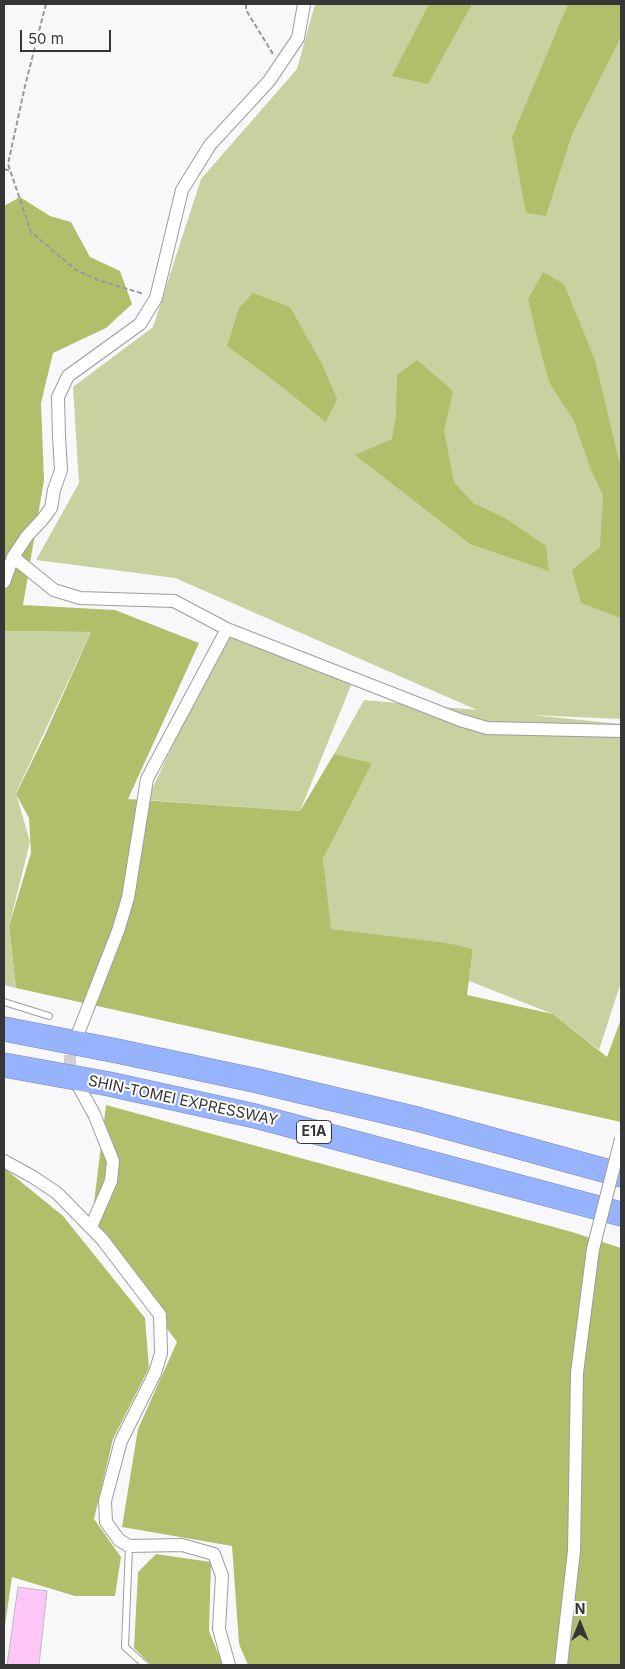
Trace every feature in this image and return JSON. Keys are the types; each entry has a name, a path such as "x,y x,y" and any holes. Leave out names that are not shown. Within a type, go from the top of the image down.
{"highway":[{"name":"E1A","path":"4,1029 117,1050 258,1081 417,1119 621,1175"},
{"name":"SHIN-TOMEI EXPRESSWAY","path":"4,1065 109,1084 255,1116 621,1214"}],"street":[{"path":"4,582 13,557 27,536 51,508 54,490 61,470 58,397 68,376 140,324 156,298 182,190 210,145 269,81 280,66 298,38 304,4"},
{"path":"13,557 54,590 80,598 174,601 227,629 460,720 487,728 621,731"},
{"path":"77,1036 118,931 128,898 147,779 227,629"},
{"path":"78,1085 94,1114 113,1161 111,1181 91,1227"},
{"path":"561,1665 574,1550 577,1373 593,1250 621,1139"},
{"path":"4,1161 57,1193 102,1239 160,1315 161,1353 155,1372 121,1440 105,1501 106,1522 119,1540 129,1546 182,1545 214,1554 222,1576 219,1629 228,1665"}],"lane":[{"path":"4,1002 49,1016"},
{"path":"129,1546 125,1646 145,1665"}],"path":[{"path":"46,4 8,164 31,232 76,270 98,280 156,298"},
{"path":"246,4 246,10 280,66"},
{"path":"4,169 11,171"}],"green space":[{"path":"315,4 621,4 621,719 531,715 621,724 621,982 599,1050 553,1014 469,981 473,949 330,929 323,859 371,763 334,754 364,700 477,710 175,578 36,560 79,483 73,387 153,327 201,179 297,69"},
{"path":"429,4 472,4 428,84 392,76"},
{"path":"568,4 621,4 621,37 572,134 546,216 526,213 512,137"},
{"path":"20,197 50,216 71,222 90,257 120,271 132,304 106,328 53,353 41,403 44,480 23,605 115,610 199,643 128,799 300,811 334,754 372,763 323,859 331,929 447,943 473,949 467,995 553,1014 607,1057 621,1019 621,1122 16,988 9,926 31,853 29,818 16,794 91,632 4,631 4,206"},
{"path":"543,272 564,284 595,360 621,469 621,618 581,603 572,570 600,547 603,495 591,470 574,421 549,382 539,345 528,299"},
{"path":"253,293 290,307 322,364 337,399 326,422 227,346 239,308"},
{"path":"417,360 453,391 444,431 454,482 473,503 505,518 546,546 549,571 470,544 355,455 392,439 396,416 397,375"},
{"path":"227,629 354,678 300,811 147,800"},
{"path":"4,631 91,632 16,793 30,842 9,926 16,988 4,985"},
{"path":"106,1105 572,1232 621,1248 621,1665 248,1665 239,1644 232,1546 122,1527 138,1429 177,1342 91,1227"},
{"path":"4,1168 63,1216 145,1318 149,1368 113,1439 94,1519 121,1557 115,1596 75,1596 12,1577 4,1632"},
{"path":"156,1554 211,1562 209,1631 223,1665 151,1665 134,1648 138,1572"}],"building":[{"path":"18,1587 47,1591 39,1665 7,1665"}],"tunnel":[{"path":"76,1038 70,1052 70,1069 76,1081"}]}
